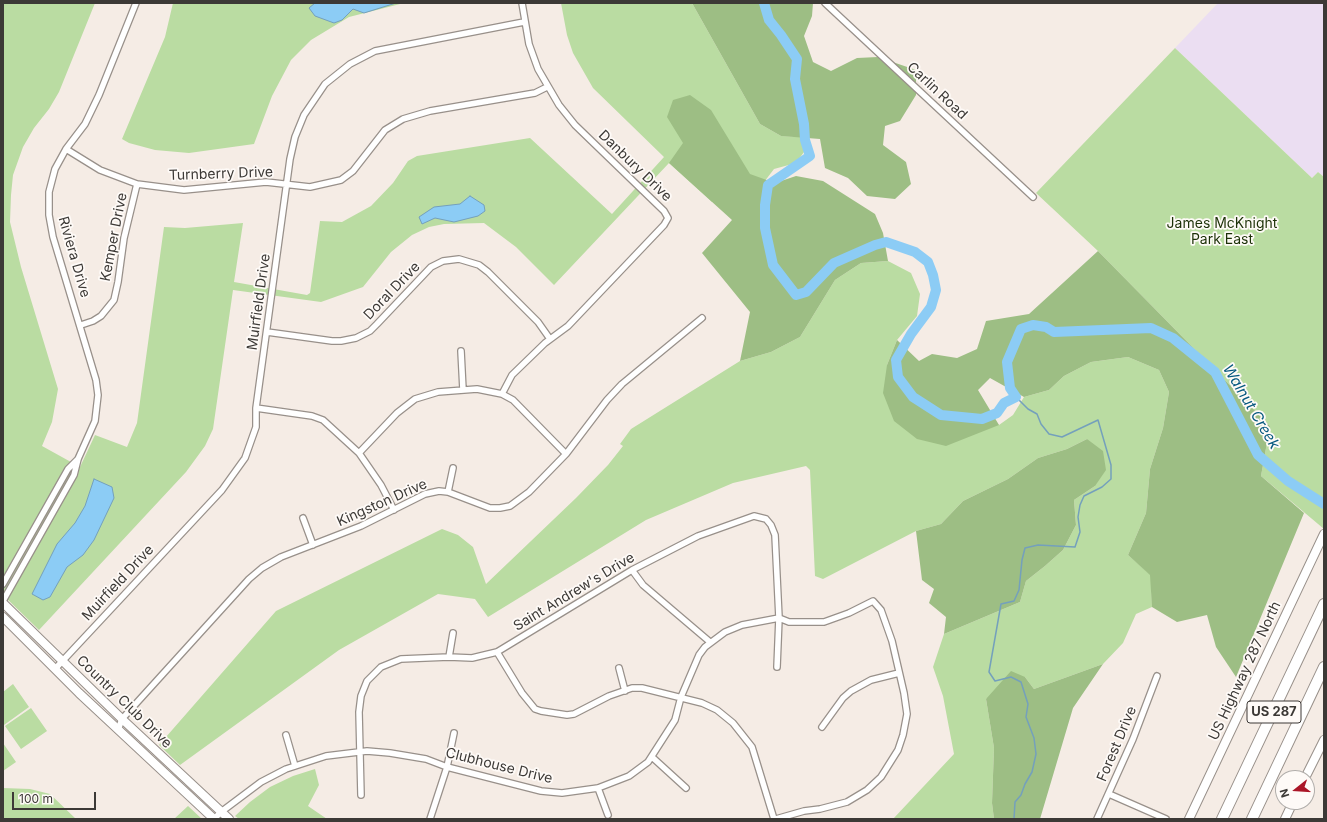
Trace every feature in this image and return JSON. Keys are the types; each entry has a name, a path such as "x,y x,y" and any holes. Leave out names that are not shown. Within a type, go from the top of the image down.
{"highway":[{"name":"US 287","path":"1222,819 1281,698 1324,604"},
{"name":"US 287","path":"1252,819 1324,667"}],"main road":[{"name":"US Highway 287 North","path":"1189,819 1324,534"},
{"name":"Country Club Drive","path":"3,602 122,719 229,819"},
{"name":"Country Club Drive","path":"3,617 118,730 214,819"},
{"path":"1309,770 1324,740"}],"street":[{"name":"Riviera Drive","path":"3,602 74,475 78,459 95,421 98,395 96,380 81,325 53,237 49,215 49,192 55,169 66,149 85,124 94,106 136,3"},
{"name":"Danbury Drive","path":"502,394 512,375 550,339 568,326 668,218 664,211 574,125 547,87 529,44 524,22 522,3"},
{"name":"Carlin Road","path":"825,3 1033,197"},
{"name":"Muirfield Drive","path":"55,669 226,485 245,458 256,427 256,408 287,184 295,137 304,115 325,84 350,64 363,56 387,47 524,22"},
{"name":"Turnberry Drive","path":"66,149 100,170 137,184 184,190 251,182 310,187 341,180 353,171 385,130 403,119 430,111 535,93 547,87"},
{"name":"Kemper Drive","path":"81,325 93,321 101,316 114,300 124,238 137,184"},
{"name":"Doral Drive","path":"267,332 341,341 356,338 370,331 432,267 443,261 459,259 479,265 488,272 538,322 550,339"},
{"name":"Kingston Drive","path":"118,730 122,719 249,579 272,561 361,526 425,494 439,491 448,492 490,508 510,506 529,492 566,454 607,400 622,384 702,318"},
{"path":"461,351 463,390"},
{"path":"359,453 406,404 425,395 477,389 502,394 522,408 566,454"},
{"path":"256,408 312,416 323,420 359,453 381,485 394,510"},
{"name":"Riviera Drive","path":"3,584 68,470 78,459"},
{"path":"448,492 453,468"},
{"name":"Saint Andrew's Drive","path":"361,795 359,712 361,696 367,681 381,667 400,659 449,657 479,658 497,652 632,570 716,528 754,516 761,517 771,525 775,535 779,618"},
{"path":"303,518 313,545"},
{"path":"632,570 643,585 710,642"},
{"name":"Clubhouse Drive","path":"214,819 261,782 295,766 326,756 359,752 390,753 426,759 447,767 541,792 562,793 598,788 629,776 648,762 675,720 681,697 699,655 710,642 725,632 742,624 779,618 789,622 824,622 849,613 873,601 881,610 892,641 899,673"},
{"path":"777,667 779,618"},
{"path":"449,657 453,633"},
{"path":"497,652 522,693 536,709 541,711 567,715 574,714 609,696 642,688 702,703 717,710 733,723 750,743 762,774 775,819 804,810 820,809 847,802 868,790 881,777 898,750 903,735 907,714 899,673 872,680 851,691 843,698 822,727"},
{"path":"619,668 625,691"},
{"name":"Forest Drive","path":"1097,819 1133,739 1157,676"},
{"path":"430,819 447,767 454,733"},
{"path":"286,735 295,766"},
{"path":"652,757 686,788"},
{"path":"598,788 608,816"},
{"path":"1109,794 1166,819"}],"shaded area":[{"path":"1218,3 1324,3 1324,177 1318,172 1312,178 1175,48"}],"green space":[{"path":"3,3 95,3 59,92 49,109 34,128 23,147 13,175 10,222 21,267 58,389 52,422 42,446 80,467 95,435 127,447 137,423 164,227 185,228 243,223 234,282 307,295 310,293 320,221 342,222 371,206 393,183 408,161 417,156 530,138 612,214 664,157 593,88 573,53 567,35 561,3 692,3 760,124 781,136 803,137 804,152 796,163 774,169 755,194 712,202 669,163 554,285 516,247 484,223 444,224 429,227 412,235 391,252 363,287 321,302 233,290 213,429 205,446 186,472 39,630 3,595"},
{"path":"173,3 404,3 349,17 311,40 291,60 272,96 254,144 189,153 155,150 129,143 122,139 165,37"},
{"path":"692,3 813,3 812,16 804,36 813,62 831,71 857,58 878,57 916,70 916,95 900,121 885,126 883,145 906,162 911,184 895,199 867,196 848,178 825,168 820,139 781,136 760,124"},
{"name":"James McKnight Park East","path":"1175,48 1312,178 1318,172 1324,177 1324,529 1261,476 1270,426 1098,251 1036,193"},
{"path":"690,95 711,110 750,174 775,183 796,176 823,181 875,214 883,233 888,261 861,263 835,280 800,337 771,352 740,361 750,312 702,253 732,220 669,163 683,143 667,117 673,100"},
{"path":"1098,251 1270,426 1261,476 1304,513 1236,677 1216,647 1207,615 1177,622 1152,607 1150,575 1128,555 1146,513 1150,469 1163,428 1169,392 1159,370 1128,357 1091,362 1064,376 1049,390 1024,397 990,378 978,390 999,425 946,446 917,439 894,421 883,393 887,365 897,340 919,361 932,354 957,358 977,349 986,321 1029,314"},
{"path":"888,261 911,273 920,294 917,316 897,340 887,365 999,425 1013,415 1024,397 1049,390 1064,376 1091,362 1128,357 1159,370 1169,392 1163,428 1150,469 1146,513 1128,555 1151,575 1152,607 1136,614 1123,643 1103,664 1034,689 1025,677 986,699 994,748 992,803 994,819 893,819 954,754 943,696 933,667 944,634 1020,602 1026,581 1063,550 1076,525 1074,500 1095,486 1087,439 1067,449 1038,458 1008,479 963,501 941,524 916,531 823,579 815,576 810,470 806,466 733,483 646,520 488,617 475,599 438,594 339,650 180,765 159,745 276,611 442,529 458,535 473,547 486,584 576,498 608,465 623,446 620,444 631,429 740,361 771,352 800,337 835,280 861,263"},
{"path":"1087,439 1103,451 1106,470 1095,486 1074,500 1076,525 1063,550 1026,581 1020,602 944,634 946,617 929,603 934,589 922,580 916,531 941,524 963,501 1008,479 1038,458 1067,449"},
{"path":"1103,664 1073,708 1040,819 994,819 992,803 994,748 986,699 1011,671 1025,677 1034,689"},
{"path":"13,684 29,707 4,725 3,692"},
{"path":"31,708 47,731 21,749 5,726"},
{"path":"3,743 16,762 3,771"},
{"path":"315,769 319,785 308,806 327,819 239,819 235,816 250,802 270,787 293,776"},
{"path":"3,788 30,789 50,794 76,819 3,819"},
{"path":"188,806 202,819 174,819"}],"water":[{"path":"315,3 396,3 364,13 353,9 342,20 334,23 315,16 309,8"},
{"path":"470,196 484,205 485,211 478,216 454,222 435,218 422,224 419,217 434,207 460,204"},
{"path":"94,479 112,487 114,498 94,540 83,555 67,567 50,597 43,600 32,594 57,544 75,523 85,506"}],"waterway":[{"name":"Walnut Creek","path":"764,3 769,20 797,59 795,79 804,124 805,140 810,156 768,185 765,205 765,228 773,265 796,295 806,292 834,263 875,245 886,242 915,252 928,262 933,275 936,290 931,307 911,334 896,360 898,377 913,397 941,415 982,419 997,413 1004,403 1016,397 1010,388 1007,362 1021,329 1033,325 1046,327 1054,332 1151,328 1173,338 1215,372 1258,455 1288,481 1324,504"},
{"path":"1014,819 1015,802 1021,795 1032,772 1036,754 1034,738 1026,717 1028,704 1021,682 1011,677 995,681 989,672 1001,604 1014,601 1019,590 1022,560 1025,548 1038,545 1075,547 1080,532 1078,517 1080,505 1084,496 1102,487 1111,479 1111,465 1098,420 1062,437 1049,434 1041,424 1037,414 1028,409 1016,397"}]}
